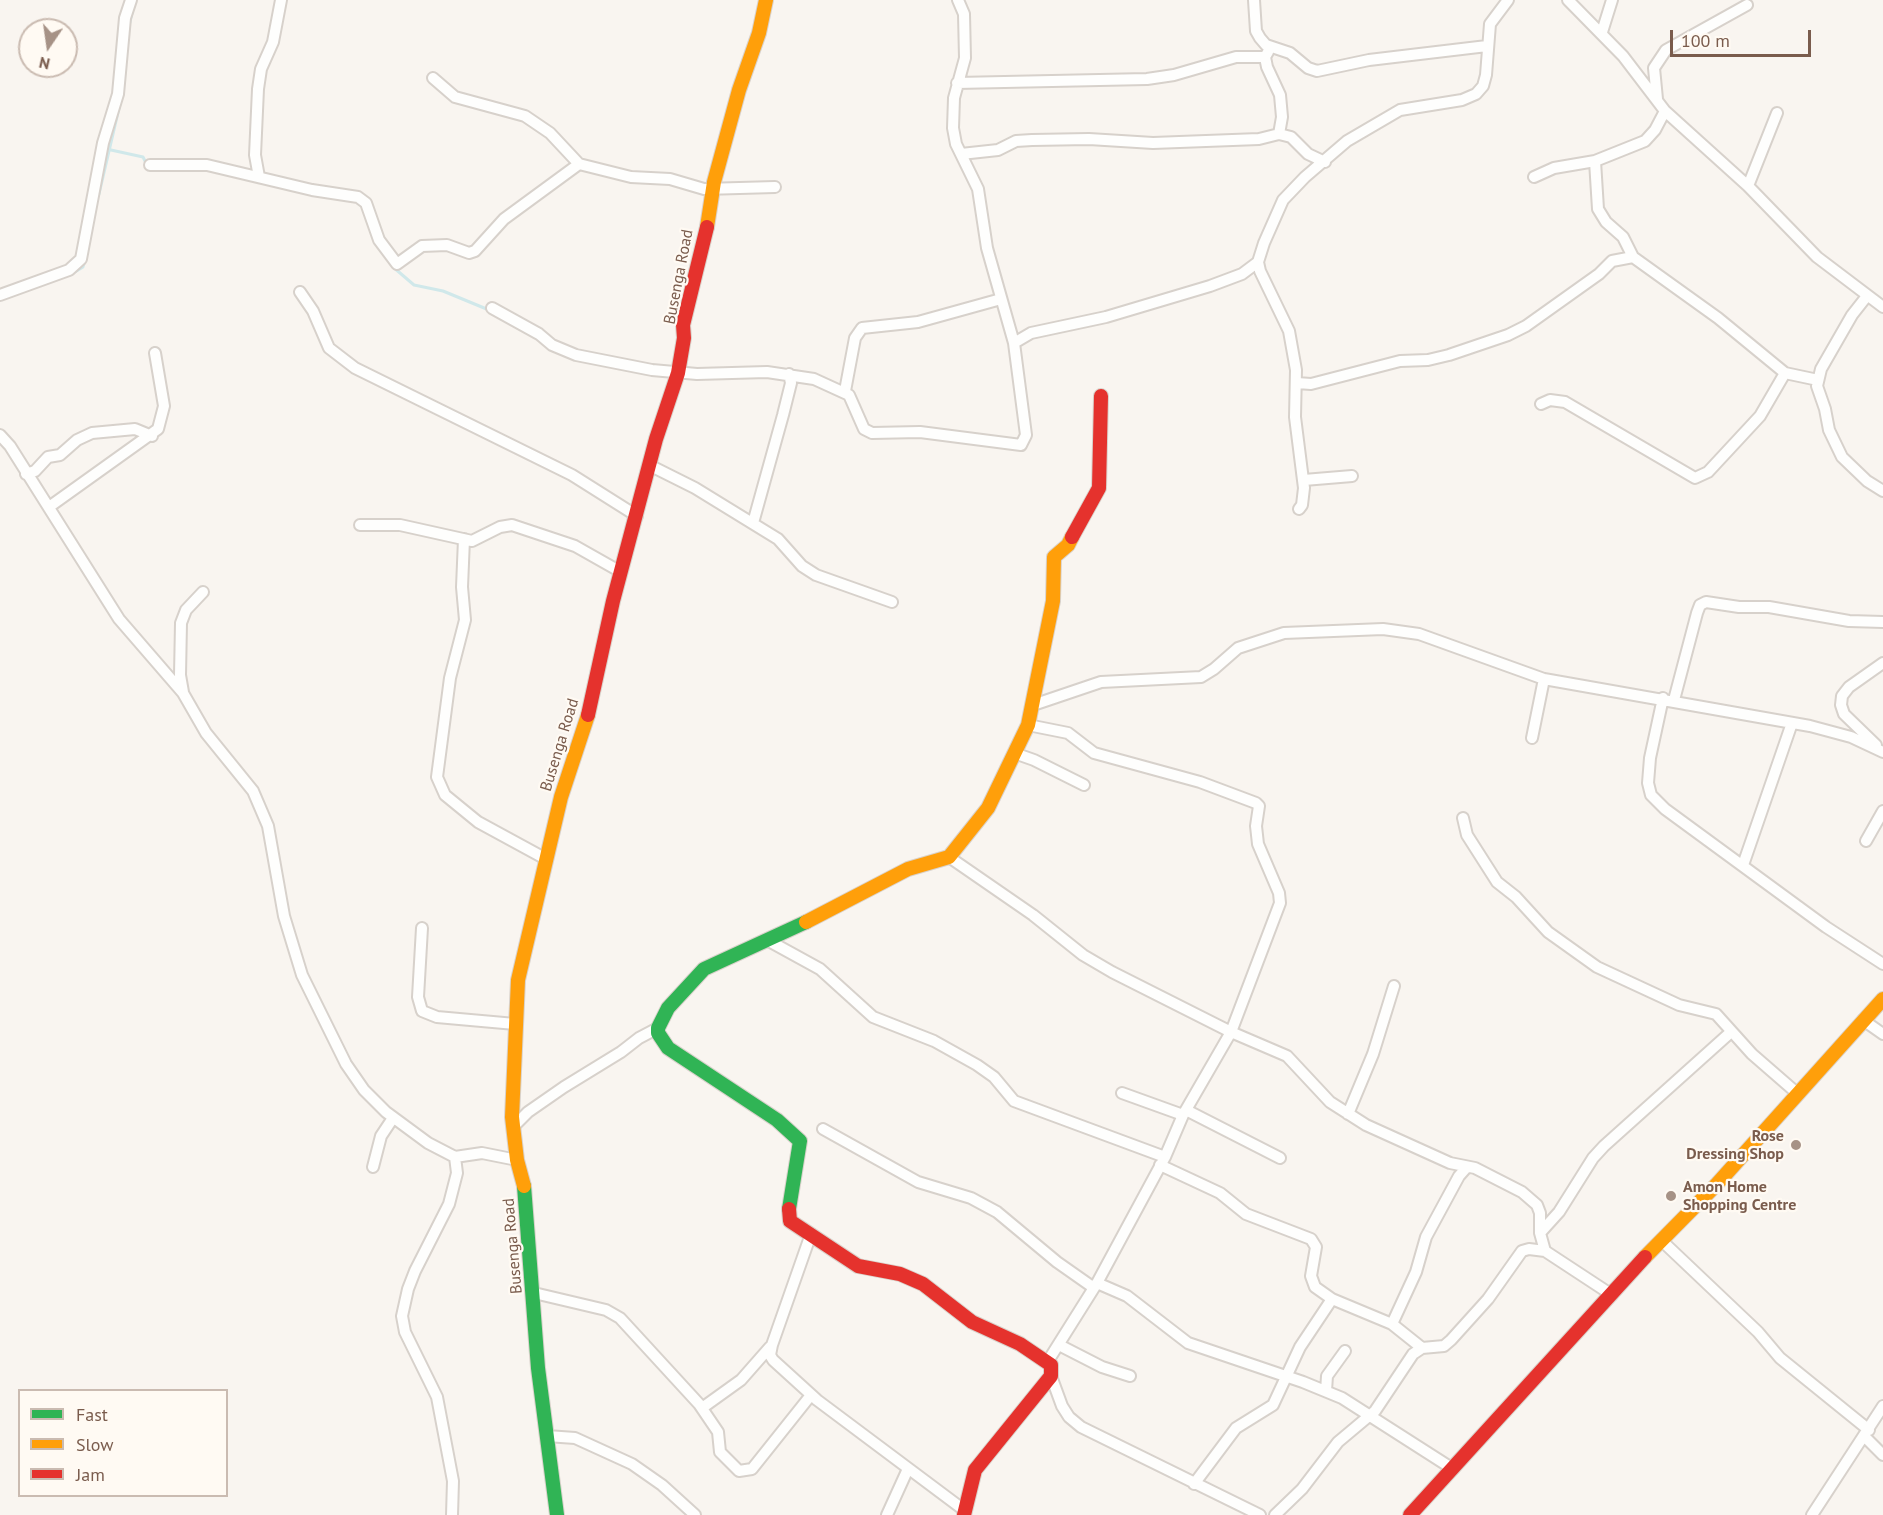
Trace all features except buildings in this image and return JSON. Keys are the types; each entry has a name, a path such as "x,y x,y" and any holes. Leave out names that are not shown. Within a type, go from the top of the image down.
{"street":[{"path":"0,295 69,270 81,259 103,143 118,94 125,18 131,0"},
{"path":"260,177 255,155 258,89 261,69 273,42 281,0"},
{"name":"Busenga Road","path":"557,1515 538,1368 534,1293 523,1177 513,1127 515,1024 520,962 561,797 587,719 621,572 649,465 678,373 684,344 683,325 714,188 739,90 759,33 766,0"},
{"path":"492,308 565,352 652,370 678,373 789,374 814,379 845,391 853,401 864,429 872,433 920,432 1021,445 1026,435 1014,344 987,248 978,189 956,144 952,114 957,83 965,58 964,14 958,0"},
{"path":"1254,0 1257,31 1266,45 1290,54 1308,68 1317,71 1369,60 1486,45"},
{"path":"1014,344 1031,333 1106,317 1242,274 1258,262 1283,200 1305,177 1347,141 1400,110 1462,100 1476,94 1483,86 1486,75 1486,45 1490,24 1508,0"},
{"path":"1568,0 1602,32 1661,106 1748,186 1817,257 1883,307"},
{"path":"1602,32 1612,0"},
{"path":"1534,177 1554,168 1595,161 1645,141 1655,130 1661,106 1654,68 1666,50 1747,5"},
{"path":"957,83 1147,79 1184,73 1236,57 1265,57 1275,49"},
{"path":"1265,57 1280,95 1282,117 1279,134"},
{"path":"433,78 455,98 525,116 550,133 579,164 631,177 657,177 704,189 775,187"},
{"path":"1748,186 1778,113"},
{"path":"961,154 998,150 1017,141 1032,140 1089,139 1153,143 1259,139 1279,134 1291,137 1308,154 1325,162"},
{"path":"1595,161 1598,209 1606,222 1623,237 1633,257 1718,318 1785,373 1818,380"},
{"path":"150,165 207,165 358,197 366,203 376,233 397,264 422,246 447,245 469,254 475,251 504,219 579,164"},
{"path":"1297,383 1311,384 1400,361 1428,360 1508,335 1527,326 1599,274 1612,261 1633,257"},
{"path":"1258,262 1288,331 1297,383 1295,417 1304,480 1304,499 1299,509"},
{"path":"300,292 313,311 329,348 355,368 572,475 637,516"},
{"path":"1867,296 1852,315 1818,380 1835,447 1851,467 1883,491"},
{"path":"845,391 848,385 855,338 862,328 918,322 1001,299"},
{"path":"49,507 152,436 158,429 164,406 155,353"},
{"path":"1541,404 1550,400 1565,402 1695,478 1708,472 1760,416 1785,373"},
{"path":"753,523 791,383 789,374"},
{"path":"811,1234 770,1355 811,1395 964,1513 975,1470 1017,1421 1051,1376 1053,1368 1048,1361 1020,1344 972,1322 923,1284 900,1274 858,1266 811,1234 790,1221 788,1215 800,1145 797,1137 777,1120 668,1048 658,1034 658,1028 668,1008 691,980 704,969 769,940 908,869 949,857 988,808 1017,754 1028,725 1053,600 1054,557 1068,544 1095,491 1099,488 1101,396"},
{"path":"26,474 35,471 48,457 60,454 77,440 92,433 135,429 152,436"},
{"path":"0,435 49,507 119,619 183,693 206,733 253,791 268,826 284,916 308,992 352,1073 374,1102 393,1118 428,1143 454,1157 482,1153 518,1160"},
{"path":"649,465 695,488 778,539 802,566 816,575 892,602"},
{"path":"1304,480 1352,476"},
{"path":"360,525 400,525 478,540 500,527 512,525 575,546 621,572"},
{"path":"464,539 462,588 465,620 450,678 437,777 445,795 478,822 546,859"},
{"path":"183,693 180,675 181,623 186,610 203,592"},
{"path":"1674,700 1697,613 1701,605 1706,602 1739,607 1778,608 1849,621 1883,622"},
{"path":"1033,705 1101,682 1196,678 1214,669 1232,652 1284,633 1383,628 1419,634 1544,679 1663,698 1792,723 1851,737 1881,750"},
{"path":"1881,750 1844,714 1840,705 1842,696 1849,687 1883,663"},
{"path":"1532,738 1544,679"},
{"path":"1663,698 1650,758 1648,783 1651,795 1665,809 1826,927 1883,964"},
{"path":"1743,865 1792,723"},
{"path":"1028,725 1068,734 1078,738 1087,749 1094,753 1231,792 1259,806 1256,826 1258,844 1280,893 1280,903 1231,1032 1184,1113 1162,1161 1096,1286 1048,1361"},
{"path":"1017,754 1035,760 1084,786"},
{"path":"1866,841 1883,811"},
{"path":"1463,818 1467,835 1497,882 1516,897 1555,938 1597,967 1679,1005 1716,1014 1731,1032 1798,1094"},
{"path":"949,857 1033,915 1083,955 1132,984 1231,1032 1287,1056 1330,1102 1366,1125 1450,1163 1467,1167 1504,1182 1537,1205 1540,1214 1540,1233 1545,1251"},
{"path":"422,928 418,996 422,1011 437,1017 515,1024"},
{"path":"769,940 820,969 873,1017 934,1041 977,1065 994,1077 1014,1101 1162,1161 1220,1193 1246,1214 1286,1227 1315,1243 1312,1282 1332,1299 1392,1324 1422,1348"},
{"path":"1348,1114 1373,1054 1394,986"},
{"path":"1410,1515 1661,1240 1717,1184 1883,999"},
{"path":"1863,1020 1883,1034"},
{"path":"513,1127 528,1112 564,1087 658,1028"},
{"path":"1540,1233 1559,1212 1593,1158 1604,1146 1731,1032"},
{"path":"1122,1093 1184,1113 1280,1158"},
{"path":"373,1167 381,1136 393,1118"},
{"path":"823,1129 918,1182 971,1198 997,1212 1057,1262 1096,1286 1127,1296 1188,1343 1326,1391 1370,1414 1453,1469"},
{"path":"452,1515 453,1480 437,1397 405,1332 402,1316 415,1270 449,1204 457,1173 454,1157"},
{"path":"1392,1324 1416,1272 1429,1230 1459,1176 1467,1167"},
{"path":"1661,1240 1758,1332 1780,1358 1867,1433 1883,1455"},
{"path":"1275,1515 1302,1489 1338,1442 1370,1414 1396,1382 1413,1354 1422,1348 1444,1346 1451,1340 1488,1299 1522,1251 1529,1249 1545,1251 1612,1295"},
{"path":"534,1293 606,1311 620,1318 702,1408 718,1432 720,1452 734,1468 744,1472 752,1469 763,1457 811,1395"},
{"path":"1194,1484 1236,1428 1270,1408 1286,1376 1332,1299"},
{"path":"702,1408 741,1380 772,1345"},
{"path":"1059,1345 1102,1367 1130,1376"},
{"path":"1326,1391 1328,1376 1345,1351"},
{"path":"1051,1376 1069,1418 1081,1427 1260,1515"},
{"path":"1812,1515 1883,1406"},
{"path":"547,1436 574,1438 632,1464 695,1515"},
{"path":"887,1515 907,1471"}],"waterway":[{"path":"129,26 133,9"},
{"path":"99,194 120,104"},
{"path":"111,150 143,157 147,165"},
{"path":"70,275 83,267 85,259"},
{"path":"393,267 414,285 443,291 489,310"},
{"path":"514,326 535,337"}],"traffic: fast":[{"path":"789,1209 800,1141 777,1120 668,1048 658,1033 658,1028 668,1008 704,969 806,922"},
{"path":"524,1186 538,1368 557,1515"}],"traffic: slow":[{"path":"707,227 714,182 739,90 759,33 766,0"},
{"path":"806,922 908,869 949,857 988,808 1028,725 1053,601 1054,557 1068,545 1072,537"},
{"path":"524,1186 517,1160 512,1117 518,980 561,797 588,715"},
{"path":"1645,1257 1717,1184 1883,999"}],"traffic: jam":[{"path":"588,715 613,601 656,439 678,373 684,338 683,325 707,227"},
{"path":"1072,537 1099,488 1101,396"},
{"path":"789,1209 790,1221 858,1266 900,1274 923,1284 972,1322 1020,1344 1051,1365 1051,1376 975,1470 964,1515"},
{"path":"1410,1515 1645,1257"}],"place":[{"name":"Rose Dressing Shop","path":"1796,1145"},
{"name":"Amon Home Shopping Centre","path":"1671,1196"}]}
